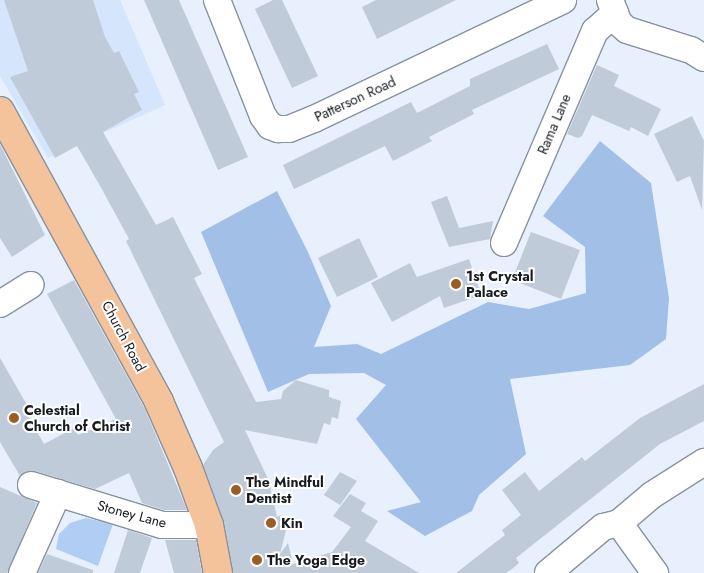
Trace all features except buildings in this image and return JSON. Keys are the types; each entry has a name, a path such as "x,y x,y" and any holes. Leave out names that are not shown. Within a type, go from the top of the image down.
{"main road":[{"name":"Church Road","path":"0,111 159,402 188,468 209,525 218,573"}],"street":[{"name":"Patterson Road","path":"218,0 263,116 270,126 289,129 563,0"},
{"path":"612,6 627,30 691,50 704,58"},
{"name":"Rama Lane","path":"504,243 595,31 612,6"},
{"path":"0,304 31,285"},
{"path":"548,573 603,527 619,523 652,495 704,462"},
{"name":"Stoney Lane","path":"30,485 162,524 209,525"},
{"path":"22,573 58,493"},
{"path":"619,523 655,573"}],"shaded area":[{"path":"0,0 120,0 165,105 48,158 0,76"},
{"path":"600,141 651,183 669,298 666,339 630,365 510,379 526,454 479,495 472,511 425,536 387,511 421,502 356,419 386,385 364,373 309,374 268,392 201,232 277,191 308,252 331,306 314,347 357,344 381,354 488,302 529,309 586,293 585,247 543,216"},
{"path":"86,518 113,524 98,566 56,549 59,534 70,523"}],"place":[{"name":"1st Crystal Palace","path":"456,284"},
{"name":"Celestial Church of Christ","path":"14,418"},
{"name":"The Mindful Dentist","path":"236,490"},
{"name":"Kin","path":"271,523"},
{"name":"The Yoga Edge","path":"257,560"}]}
